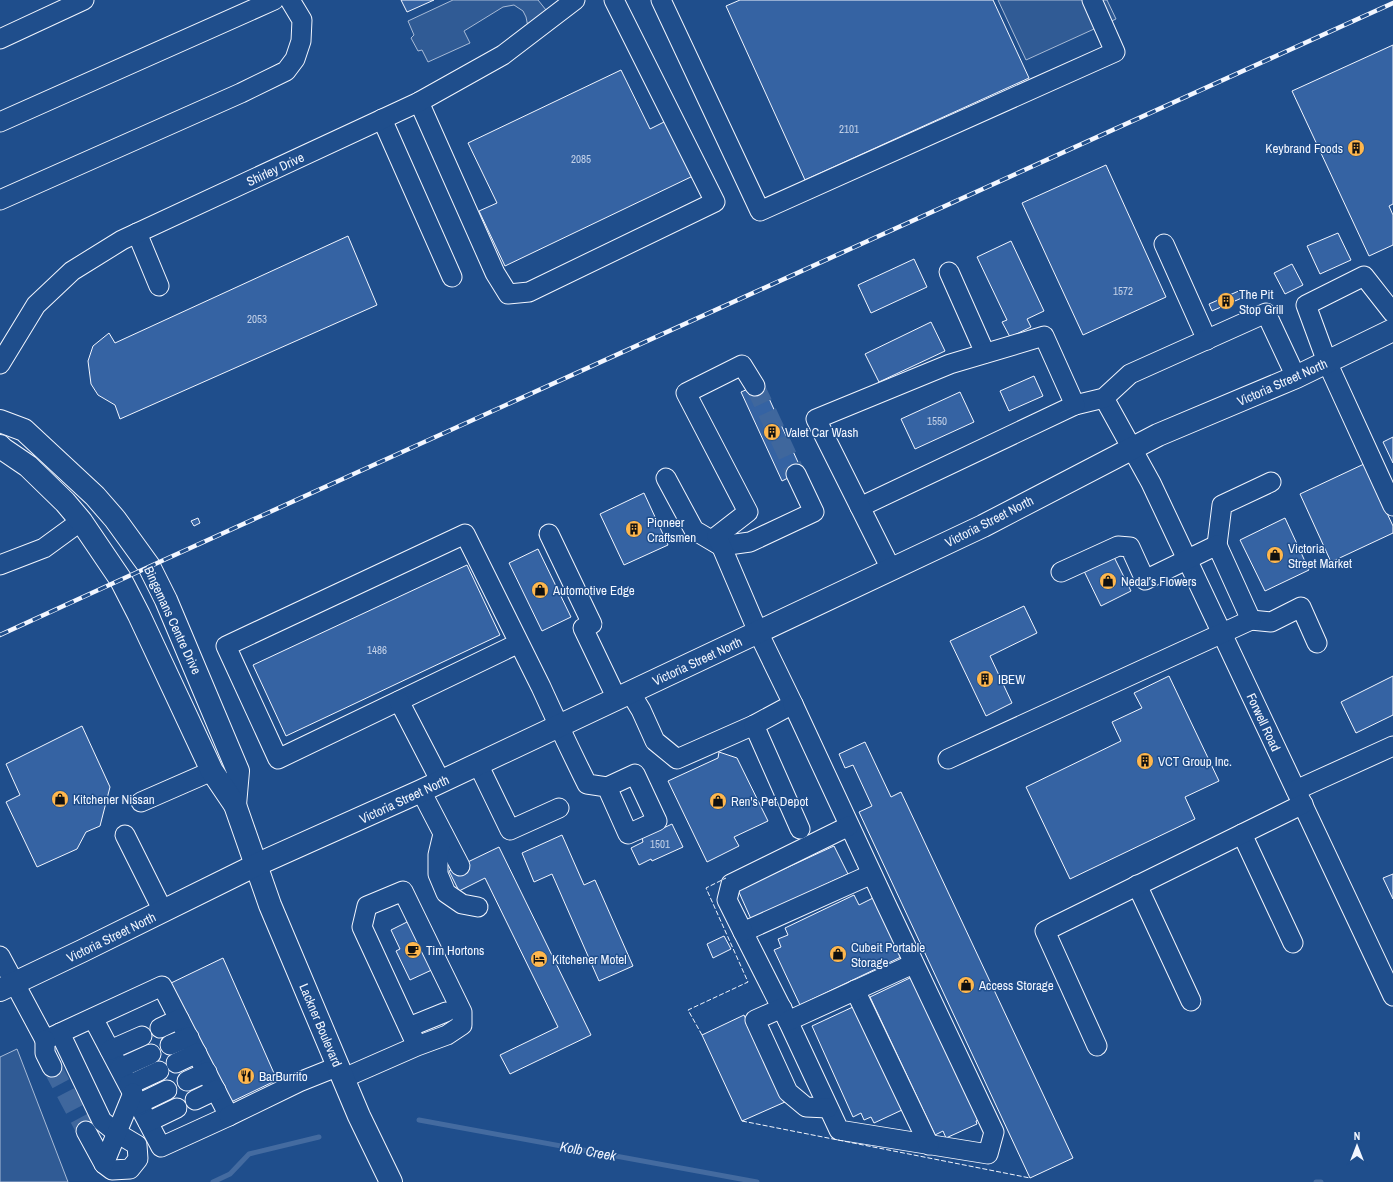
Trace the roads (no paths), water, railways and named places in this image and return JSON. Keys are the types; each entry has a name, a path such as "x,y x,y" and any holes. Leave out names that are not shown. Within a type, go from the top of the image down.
{"main road":[{"name":"Victoria Street North","path":"8,987 256,865 441,782 983,526 1158,435 1296,377 1393,330"},
{"name":"Bingemans Centre Drive","path":"0,421 24,430 95,496 115,519 149,566 166,600 238,770 235,805"},
{"name":"Bingemans Centre Drive","path":"0,446 28,466 65,502 81,521 121,580 212,771 235,805 256,865"},
{"name":"Lackner Boulevard","path":"256,865 270,905 341,1072 391,1182"}],"street":[{"path":"0,39 84,0"},
{"path":"0,122 274,0"},
{"path":"0,200 241,93 286,71 295,59 301,41 302,20 290,0"},
{"name":"Shirley Drive","path":"0,364 36,305 72,271 122,240 419,102 503,55 575,0"},
{"path":"419,102 495,272 508,294 529,292 715,202 614,0"},
{"path":"661,0 760,211 1115,52 1092,0"},
{"path":"382,119 452,277"},
{"path":"137,234 159,286"},
{"path":"1164,244 1207,340"},
{"path":"949,272 985,353"},
{"path":"1393,313 1364,276 1306,305 1327,362 1393,506"},
{"path":"860,507 1075,405 1104,398 1130,374 1266,313 1296,377"},
{"path":"891,569 816,419 950,364 1044,336 1075,405"},
{"path":"719,541 748,512 686,393 742,365 755,386"},
{"name":"Forwell Road","path":"1104,398 1151,483 1393,996"},
{"path":"666,478 694,530 719,541 750,542 814,512 796,474"},
{"path":"1251,620 1217,545 1222,505 1271,482"},
{"path":"0,566 44,548 81,521"},
{"path":"519,643 278,759 226,646 465,534 519,643 587,784 607,787"},
{"path":"550,534 592,624 583,628 624,696 641,710 655,742 677,759 754,725 793,704"},
{"path":"719,541 758,632 850,826 913,964 994,1132 988,1154 839,1130 785,1015 727,900 731,884 850,826"},
{"path":"1061,572 1118,546 1130,547 1145,580 1217,545"},
{"path":"948,759 1251,620 1271,622 1301,607 1317,643"},
{"path":"399,701 441,782"},
{"path":"754,725 800,829"},
{"path":"1097,1046 1044,931 1242,834 1299,797 1393,746"},
{"path":"478,764 510,830 559,808"},
{"path":"141,802 212,771"},
{"path":"421,791 460,866"},
{"path":"443,834 438,855 438,874 446,893 462,904 478,907"},
{"path":"1242,834 1293,943"},
{"path":"125,835 163,911"},
{"path":"743,932 872,874"},
{"path":"1137,886 1191,1001"},
{"path":"93,1018 161,1147 299,1082 341,1072 417,1046 447,1035 462,1024 462,1012 404,891 367,906 362,927 417,1046"},
{"path":"0,956 8,987 53,1036 102,1121 117,1133 137,1145 138,1159 130,1169 112,1170 104,1164 86,1131"},
{"path":"828,1108 806,1107 788,1092 756,1020 785,1015 855,990 913,964"},
{"path":"52,1067 45,1052 53,1036 162,986 229,1116"},
{"path":"855,990 929,1145"},
{"path":"409,1027 446,1012"},
{"path":"160,1028 179,1019"},
{"path":"110,1050 142,1036"},
{"path":"170,1045 193,1045"},
{"path":"104,1164 133,1094 168,1067 193,1045"},
{"path":"120,1068 151,1054"},
{"path":"187,1081 207,1072"},
{"path":"133,1094 167,1090"},
{"path":"195,1100 216,1090"},
{"path":"148,1122 177,1108"}],"waterway":[{"name":"Kolb Creek","path":"419,1120 757,1182"},
{"name":"Kolb Creek","path":"213,1182 230,1174 249,1154 319,1137"},
{"name":"Kolb Creek","path":"1316,1182 1321,1182"}],"tunnel":[{"path":"755,386 796,474"},
{"path":"52,1067 86,1131"}],"railway":[{"path":"0,635 1393,3"}],"place":[{"name":"Keybrand Foods","path":"1356,148"},
{"name":"The Pit Stop Grill","path":"1226,301"},
{"name":"Valet Car Wash","path":"772,432"},
{"name":"Pioneer Craftsmen","path":"634,529"},
{"name":"Victoria Street Market","path":"1275,555"},
{"name":"Nedal’s Flowers","path":"1108,581"},
{"name":"Automotive Edge","path":"540,590"},
{"name":"IBEW","path":"985,679"},
{"name":"VCT Group Inc.","path":"1145,761"},
{"name":"Kitchener Nissan","path":"60,799"},
{"name":"Ren's Pet Depot","path":"718,801"},
{"name":"Tim Hortons","path":"413,950"},
{"name":"Cubeit Portable Storage","path":"838,954"},
{"name":"Kitchener Motel","path":"539,959"},
{"name":"Access Storage","path":"966,985"},
{"name":"BarBurrito","path":"246,1076"}]}
